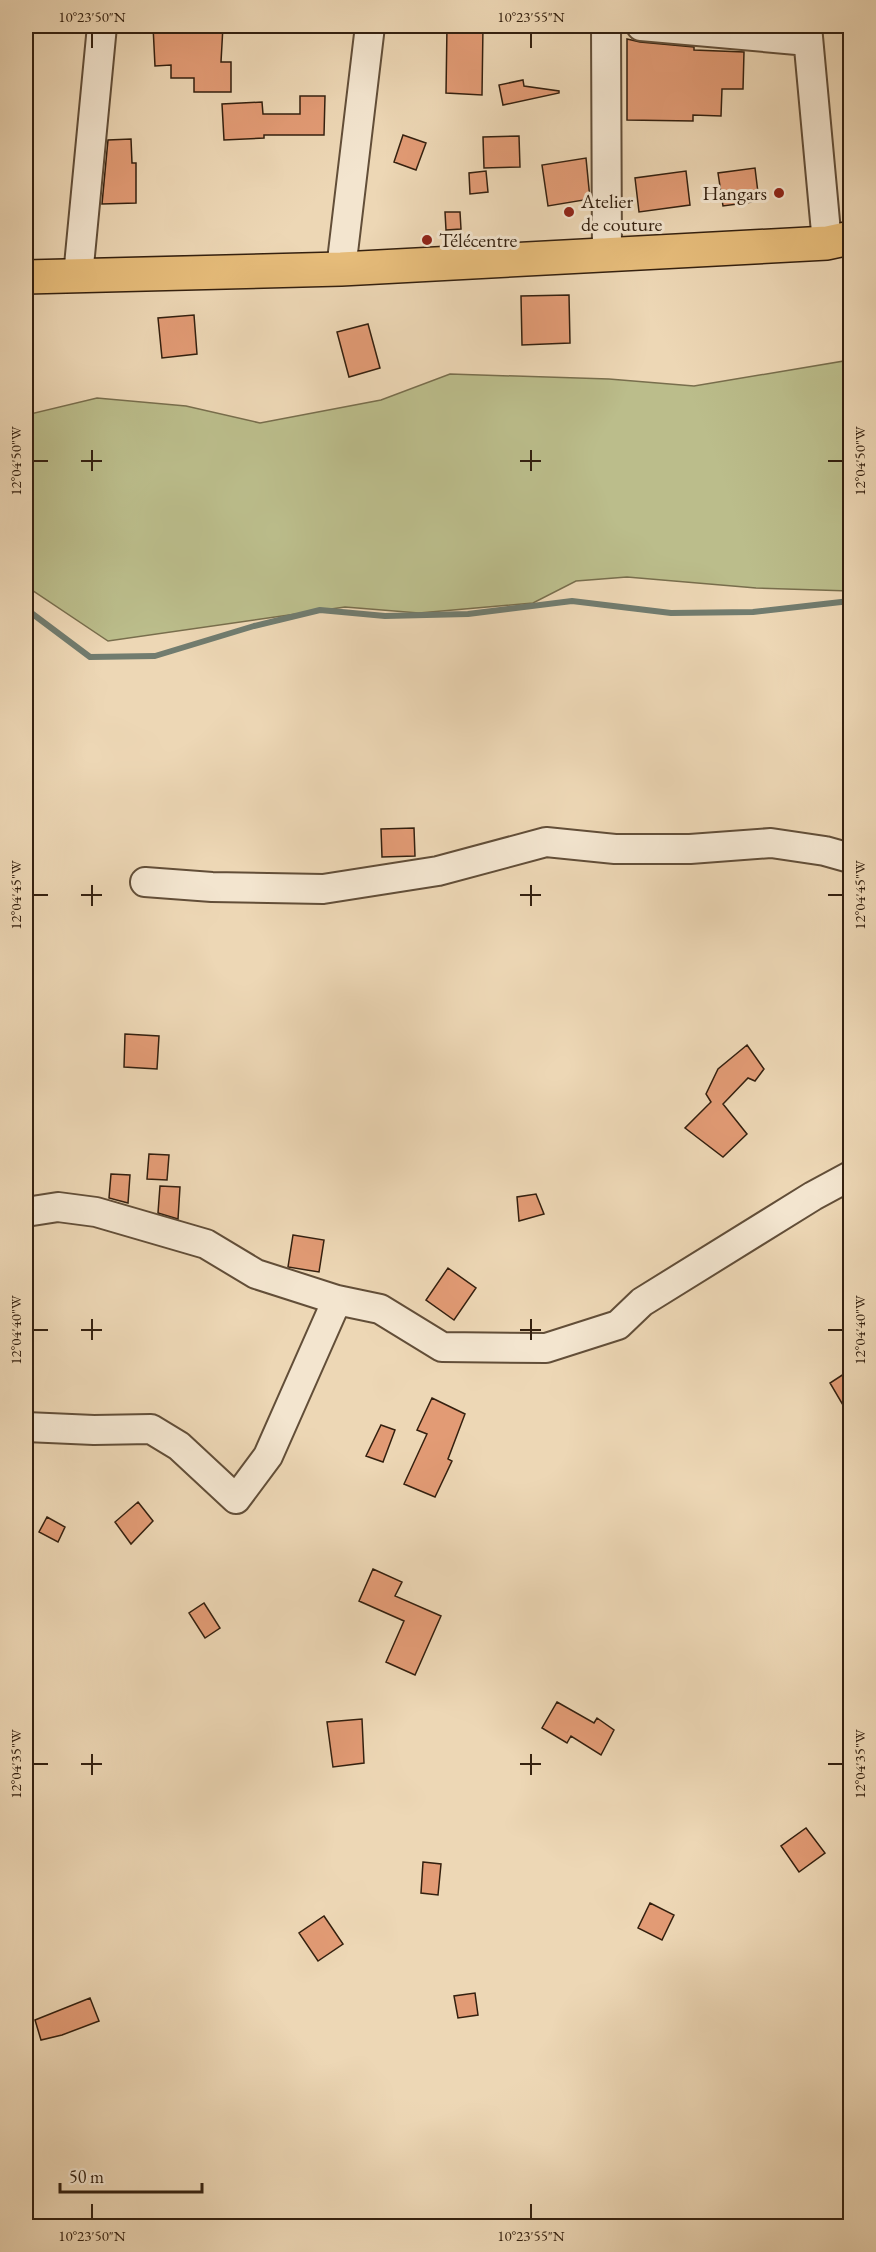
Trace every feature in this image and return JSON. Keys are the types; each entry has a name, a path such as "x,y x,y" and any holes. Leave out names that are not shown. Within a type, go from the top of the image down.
{"highway":[{"path":"26,277 341,269 607,256 839,241"}],"street":[{"path":"78,276 102,26"},
{"path":"341,269 370,26"},
{"path":"606,26 607,256"},
{"path":"641,26 808,33 839,241"},
{"path":"145,882 212,887 322,889 438,871 546,842 615,849 690,849 771,843 825,851 850,858"},
{"path":"26,1212 58,1207 96,1212 206,1244 256,1274 337,1300 380,1309 442,1347 546,1348 618,1325 642,1302 813,1196 850,1176"},
{"path":"26,1427 94,1430 151,1429 179,1446 236,1499 268,1456 337,1300"}],"green space":[{"path":"850,360 850,591 756,588 627,577 576,581 533,603 419,613 345,607 108,641 26,586 26,415 97,398 186,406 260,423 381,400 450,374 609,379 694,386"}],"building":[{"path":"153,26 223,26 221,62 231,62 231,92 194,92 194,78 171,78 171,65 155,66"},
{"path":"447,26 483,26 482,95 446,93"},
{"path":"627,39 694,47 694,50 744,52 743,89 722,89 721,116 693,115 693,121 627,120"},
{"path":"523,80 524,86 559,91 559,93 503,105 499,85"},
{"path":"300,96 325,96 324,135 264,135 264,138 224,140 222,104 262,102 263,114 300,114"},
{"path":"403,135 426,143 416,170 394,162"},
{"path":"519,136 520,167 484,168 483,137"},
{"path":"131,139 132,163 136,163 136,203 102,204 108,140"},
{"path":"586,158 590,199 548,206 542,165"},
{"path":"755,168 759,201 723,206 718,173"},
{"path":"486,171 488,192 470,194 469,173"},
{"path":"686,171 690,205 639,212 635,178"},
{"path":"445,212 460,212 461,229 446,230"},
{"path":"569,295 570,343 522,345 521,296"},
{"path":"194,315 197,354 162,358 158,318"},
{"path":"368,324 380,368 349,377 337,332"},
{"path":"414,828 415,856 382,857 381,829"},
{"path":"125,1034 159,1036 157,1069 124,1067"},
{"path":"747,1045 764,1069 755,1081 748,1078 723,1104 747,1134 723,1157 685,1128 711,1102 706,1094 718,1069"},
{"path":"149,1154 169,1155 167,1180 147,1179"},
{"path":"111,1174 130,1175 128,1203 109,1198"},
{"path":"160,1186 180,1187 178,1219 158,1213"},
{"path":"536,1194 544,1214 519,1221 517,1197"},
{"path":"293,1235 324,1240 319,1272 288,1267"},
{"path":"448,1268 476,1288 454,1320 426,1300"},
{"path":"850,1370 850,1417 830,1383"},
{"path":"432,1398 465,1414 448,1459 452,1461 435,1497 404,1484 427,1434 417,1430"},
{"path":"381,1425 395,1430 383,1462 366,1456"},
{"path":"138,1502 153,1521 131,1544 115,1522"},
{"path":"47,1517 65,1527 58,1542 39,1532"},
{"path":"373,1569 402,1582 395,1596 441,1616 415,1675 386,1662 404,1621 359,1601"},
{"path":"204,1603 220,1628 205,1638 189,1613"},
{"path":"557,1702 594,1723 597,1718 614,1730 601,1755 571,1736 567,1743 542,1728"},
{"path":"362,1719 364,1763 333,1767 327,1722"},
{"path":"806,1828 825,1853 799,1872 781,1846"},
{"path":"423,1862 441,1864 438,1895 421,1893"},
{"path":"650,1903 674,1915 662,1940 638,1928"},
{"path":"324,1916 343,1944 318,1961 299,1933"},
{"path":"475,1993 478,2015 458,2018 454,1996"},
{"path":"90,1998 99,2021 41,2040 35,2020"}],"waterway":[{"path":"26,609 90,657 155,656 254,626 320,610 385,616 468,614 572,601 671,613 753,612 850,601"}],"place":[{"name":"Hangars","path":"779,193"},
{"name":"Atelier de couture","path":"569,212"},
{"name":"Télécentre","path":"427,240"}]}
